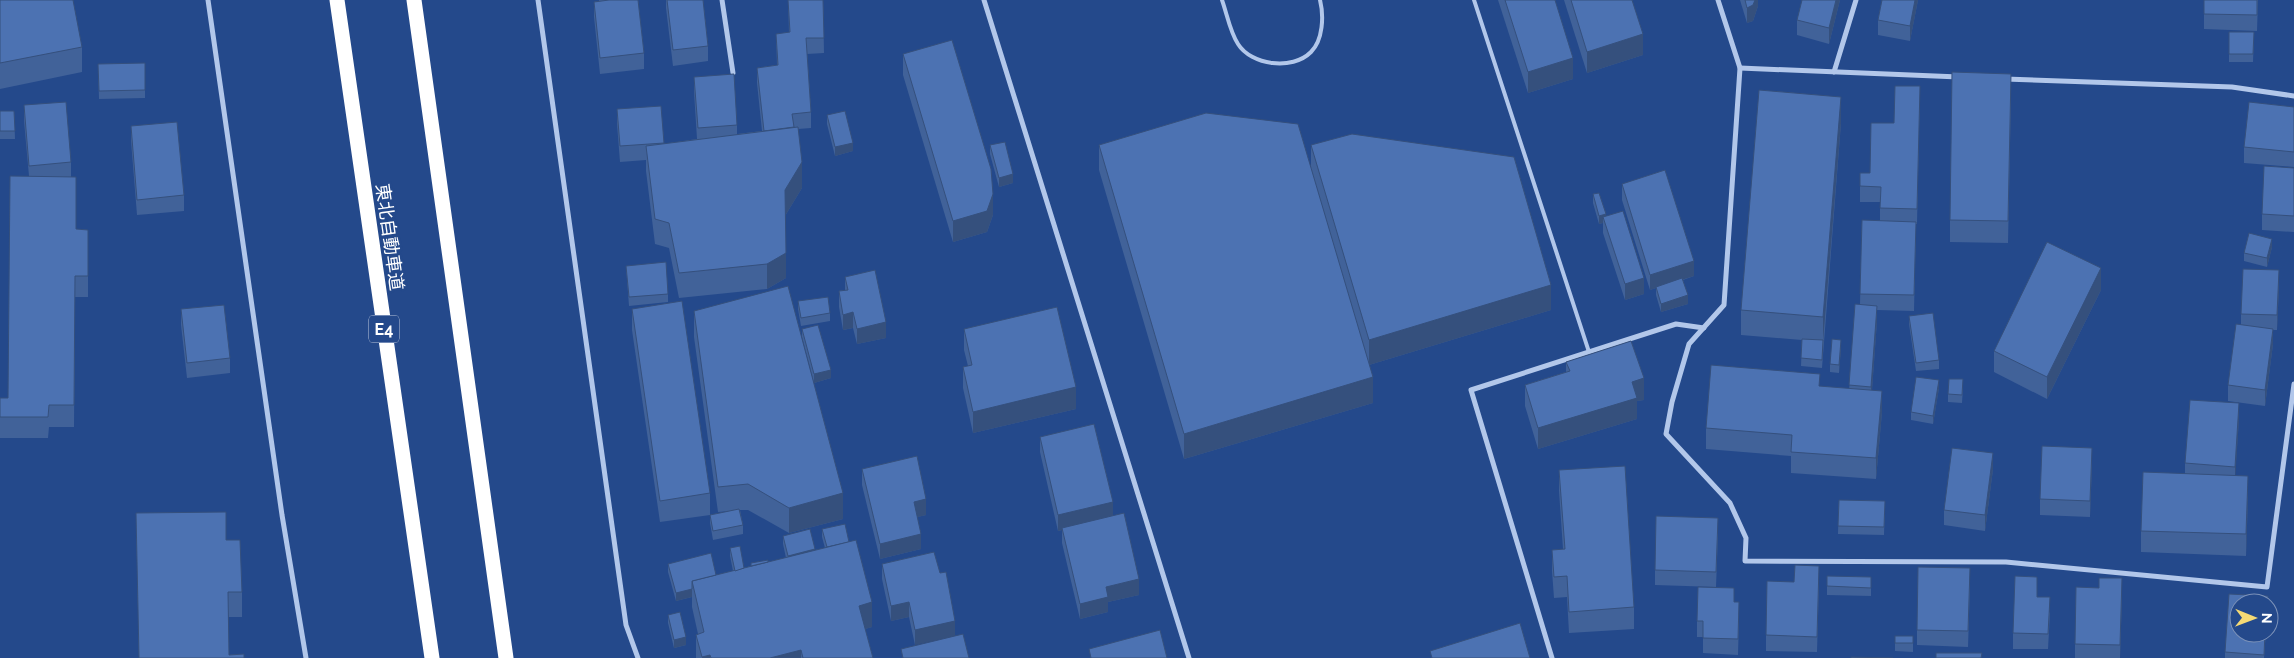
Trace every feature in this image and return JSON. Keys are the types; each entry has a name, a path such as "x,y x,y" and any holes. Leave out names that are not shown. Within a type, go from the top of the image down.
{"highway":[{"name":"東北自動車道","path":"337,0 432,658"},
{"path":"414,0 506,658"}],"street":[{"path":"208,0 280,506 306,658"},
{"path":"538,0 626,625 638,658"},
{"path":"722,0 733,73"},
{"path":"984,0 1189,658"},
{"path":"1718,0 1740,68 1724,305 1689,344 1672,402 1666,434 1730,503 1746,538 1745,561 2006,562 2267,587 2294,384"},
{"path":"1834,72 1856,0"},
{"path":"1740,68 1970,77"},
{"path":"2000,78 2232,88 2294,96"},
{"path":"1552,658 1471,390 1676,324 1704,328"}],"lane":[{"path":"1222,0 1237,44 1250,58 1267,62 1293,62 1310,52 1320,35 1322,8 1320,0"},
{"path":"1474,0 1589,352"}],"building":[{"path":"0,0 73,0 82,47 0,63"},
{"path":"638,0 644,53 600,58 594,2"},
{"path":"667,0 703,0 708,46 673,50"},
{"path":"788,0 823,0 824,38 806,38 811,112 792,114 794,127 764,131 757,68 778,65 776,34 790,32"},
{"path":"1505,0 1555,0 1573,58 1528,72"},
{"path":"1571,0 1632,0 1643,34 1587,52"},
{"path":"1745,0 1755,0 1753,5 1747,8"},
{"path":"1802,0 1836,0 1829,28 1797,20"},
{"path":"1882,0 1915,0 1910,26 1878,20"},
{"path":"2204,0 2257,0 2257,15 2204,14"},
{"path":"2229,32 2254,32 2253,54 2229,54"},
{"path":"952,40 991,169 993,194 987,211 953,221 903,54"},
{"path":"145,63 145,90 99,91 98,64"},
{"path":"1952,72 2011,74 2008,221 1950,220"},
{"path":"734,74 737,125 698,128 694,77"},
{"path":"1895,86 1920,86 1917,209 1880,208 1881,187 1860,186 1860,173 1870,173 1871,123 1894,123"},
{"path":"1759,90 1841,97 1823,317 1741,310"},
{"path":"66,102 71,162 29,166 24,105"},
{"path":"2249,102 2294,107 2294,152 2244,147"},
{"path":"661,106 664,143 620,146 617,109"},
{"path":"0,111 14,111 15,131 0,131"},
{"path":"845,111 853,143 835,147 827,115"},
{"path":"1206,113 1298,124 1373,377 1184,434 1099,145"},
{"path":"177,122 184,195 137,200 131,126"},
{"path":"798,127 802,162 785,190 786,253 767,264 679,273 669,223 655,219 646,146"},
{"path":"1352,134 1514,157 1551,285 1369,340 1311,145"},
{"path":"1005,142 1013,174 999,178 990,145"},
{"path":"2264,166 2294,168 2294,216 2262,214"},
{"path":"1665,170 1694,261 1650,275 1622,184"},
{"path":"10,176 76,177 76,229 88,230 88,276 75,276 74,405 49,405 48,417 0,417 0,398 8,398"},
{"path":"1599,193 1606,214 1599,216 1593,194"},
{"path":"1623,211 1644,278 1625,284 1603,217"},
{"path":"1862,220 1916,222 1914,295 1860,294"},
{"path":"2249,233 2272,239 2267,258 2244,253"},
{"path":"2047,242 2101,268 2047,377 1994,351"},
{"path":"666,262 668,294 629,297 626,266"},
{"path":"2243,269 2279,270 2277,315 2241,314"},
{"path":"875,270 886,322 857,329 853,312 843,315 839,291 848,290 845,277"},
{"path":"1682,278 1688,295 1661,304 1656,287"},
{"path":"788,286 843,493 789,508 748,484 718,487 694,311"},
{"path":"828,297 830,313 801,318 798,301"},
{"path":"682,301 710,493 660,501 632,309"},
{"path":"1855,304 1877,306 1871,387 1849,385"},
{"path":"224,305 230,358 187,363 181,309"},
{"path":"1057,307 1076,387 973,412 963,367 972,365 964,329"},
{"path":"1933,313 1939,360 1916,363 1909,316"},
{"path":"2236,324 2273,329 2265,390 2228,385"},
{"path":"818,325 831,370 814,374 802,329"},
{"path":"1802,339 1823,340 1822,360 1801,358"},
{"path":"1832,339 1841,340 1839,365 1830,364"},
{"path":"1631,341 1644,378 1632,382 1637,398 1538,428 1525,385 1570,371 1566,362"},
{"path":"1711,365 1820,374 1819,386 1882,391 1876,458 1791,452 1792,435 1706,428"},
{"path":"1916,377 1939,380 1933,416 1911,412"},
{"path":"1949,379 1963,379 1962,395 1948,394"},
{"path":"2190,400 2239,403 2235,467 2185,463"},
{"path":"1094,424 1113,502 1058,515 1040,437"},
{"path":"2042,446 2092,448 2090,501 2040,499"},
{"path":"1952,448 1993,453 1985,515 1944,510"},
{"path":"917,456 926,499 914,502 921,534 880,544 862,469"},
{"path":"1625,466 1634,607 1569,612 1567,576 1554,577 1552,550 1565,549 1559,470"},
{"path":"2143,472 2248,476 2246,534 2141,531"},
{"path":"1839,500 1885,501 1884,527 1838,526"},
{"path":"739,509 743,525 713,531 710,515"},
{"path":"226,512 226,540 240,540 242,592 228,592 229,655 244,654 244,658 139,658 136,513"},
{"path":"1124,513 1139,579 1106,587 1108,597 1080,604 1062,528"},
{"path":"1656,516 1718,518 1716,572 1655,570"},
{"path":"845,524 849,542 827,547 822,529"},
{"path":"810,529 815,549 788,556 783,536"},
{"path":"856,540 872,602 859,606 873,658 803,658 801,650 770,658 711,658 710,655 702,657 696,635 704,632 692,581"},
{"path":"740,546 744,568 735,571 730,548"},
{"path":"934,552 940,573 946,572 955,621 915,630 909,602 891,606 882,564"},
{"path":"711,553 716,575 692,581 692,589 676,593 668,564"},
{"path":"768,560 768,562 751,566 751,563"},
{"path":"1795,565 1819,566 1817,637 1766,635 1767,581 1794,582"},
{"path":"1918,567 1970,568 1968,631 1917,630"},
{"path":"1827,576 1871,577 1871,588 1827,586"},
{"path":"2015,576 2037,577 2037,597 2050,597 2048,634 2013,633"},
{"path":"2099,578 2122,578 2120,645 2075,644 2076,587 2099,588"},
{"path":"1698,587 1734,588 1734,602 1739,602 1738,639 1703,638 1703,621 1697,621"},
{"path":"2229,594 2229,643 2265,643 2264,655 2225,652"},
{"path":"680,612 686,637 674,640 668,615"},
{"path":"1520,623 1530,658 1432,658 1430,651"},
{"path":"1160,630 1167,658 1091,658 1089,649"},
{"path":"963,634 969,658 903,658 901,649"},
{"path":"1895,636 1913,636 1913,643 1895,643"},
{"path":"1936,653 1982,653 1981,658 1936,658"},
{"path":"1851,657 1893,658 1851,658"}]}
